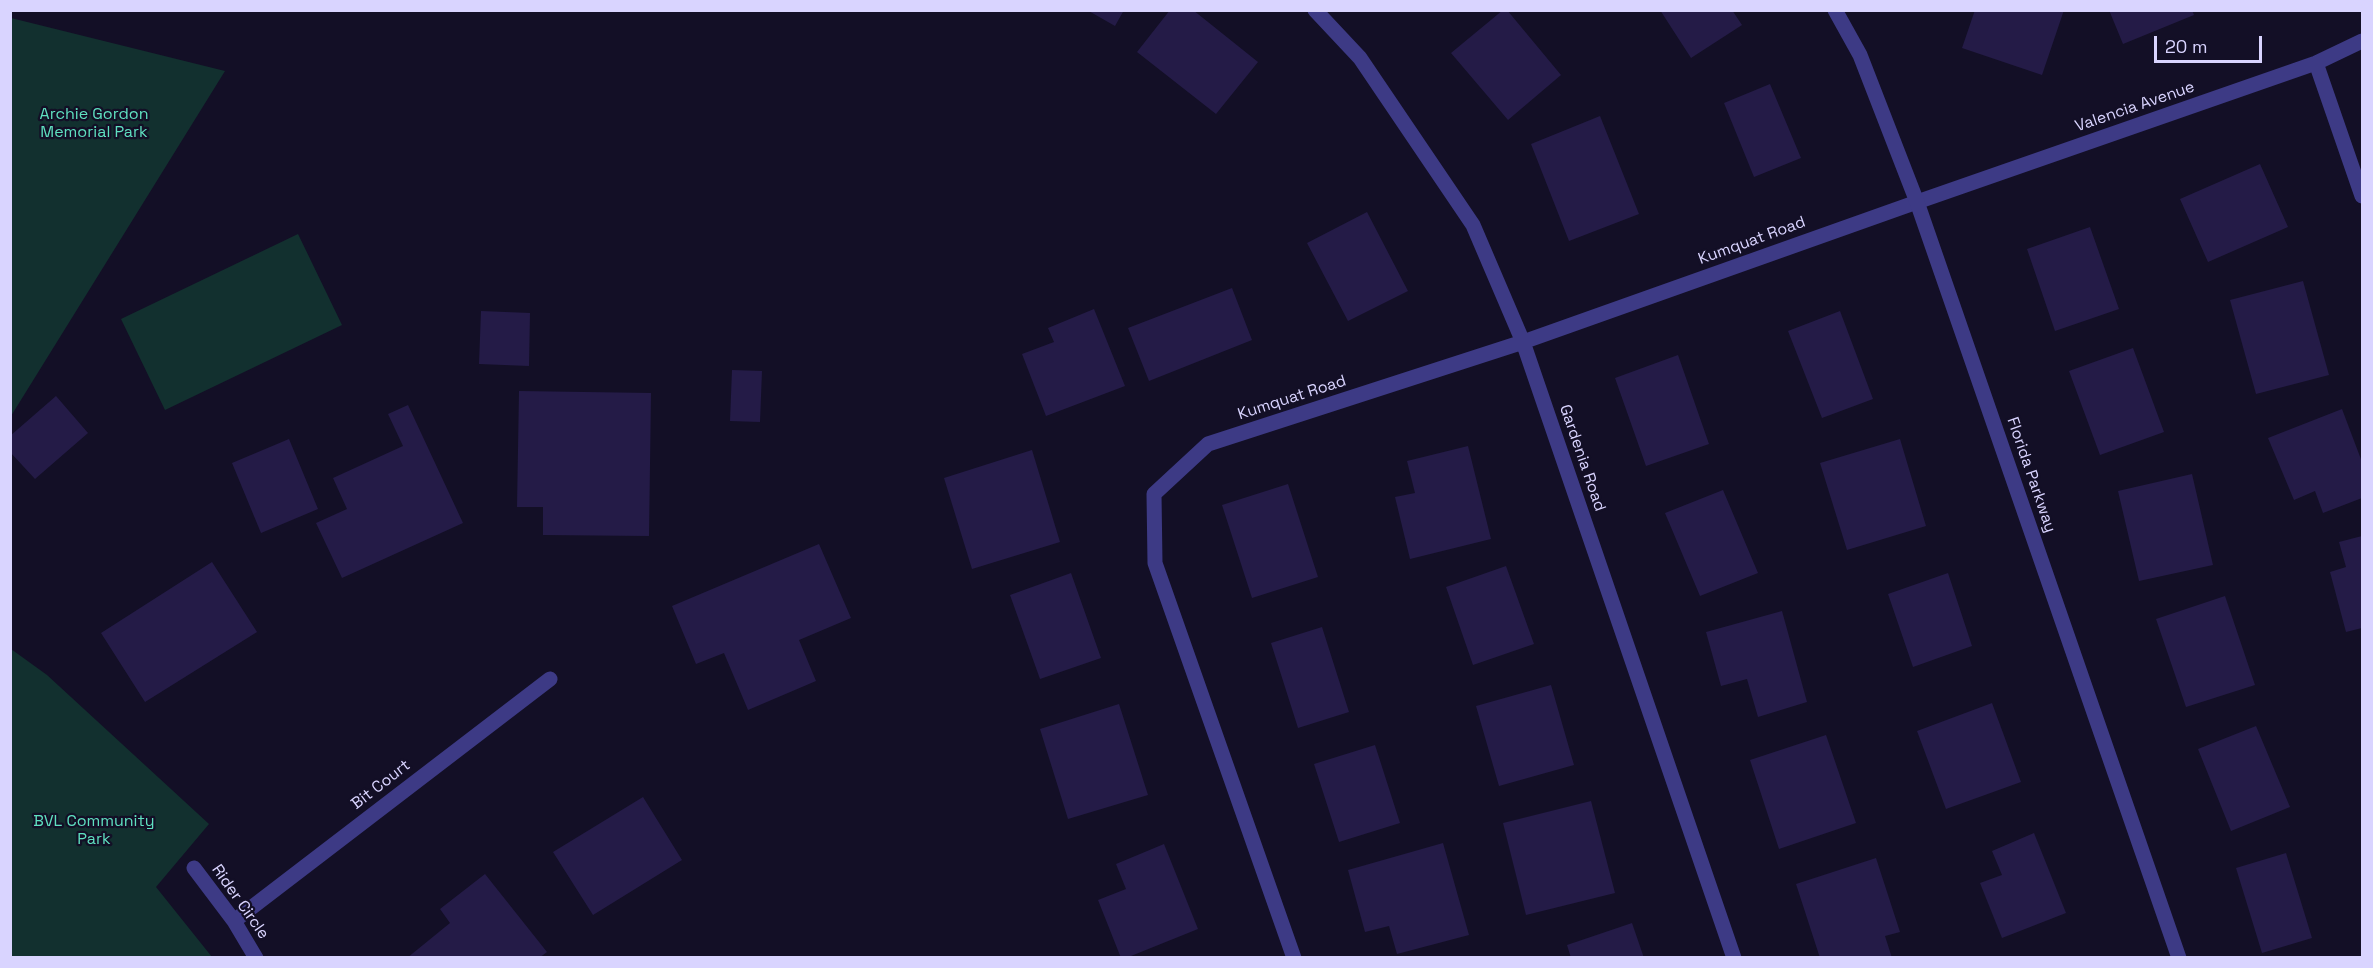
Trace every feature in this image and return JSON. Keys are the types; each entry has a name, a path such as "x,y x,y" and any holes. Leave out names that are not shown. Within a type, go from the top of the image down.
{"street":[{"name":"Gardenia Road","path":"1316,10 1360,58 1473,225 1523,342 1734,957"},
{"name":"Florida Parkway","path":"1835,10 1860,55 1917,202 2179,957"},
{"name":"Valencia Avenue","path":"1917,202 2316,63 2362,41"},
{"path":"2316,63 2362,196"},
{"name":"Kumquat Road","path":"1294,957 1155,562 1154,494 1208,444 1523,342 1917,202"},
{"name":"Bit Court","path":"234,921 550,679"},
{"name":"Rider Circle","path":"194,868 234,921 256,957"}],"green space":[{"name":"Archie Gordon Memorial Park","path":"10,18 225,71 11,416"},
{"path":"298,234 342,325 165,410 121,319"},
{"name":"BVL Community Park","path":"11,649 47,675 209,824 156,887 212,957 11,957"}],"building":[{"path":"1087,10 1124,10 1115,26"},
{"path":"1170,10 1193,10 1258,62 1216,114 1137,52"},
{"path":"1503,10 1507,10 1561,75 1508,120 1451,53"},
{"path":"1660,10 1732,10 1742,25 1691,58"},
{"path":"1975,10 2064,10 2042,75 1962,48"},
{"path":"2109,10 2192,10 2194,15 2123,44"},
{"path":"1770,84 1801,158 1754,177 1724,103"},
{"path":"1600,116 1639,214 1569,241 1531,144"},
{"path":"2260,164 2288,227 2208,262 2180,199"},
{"path":"1367,212 1408,291 1348,321 1307,243"},
{"path":"2090,227 2119,309 2055,331 2027,249"},
{"path":"2303,281 2329,375 2256,394 2230,300"},
{"path":"1232,288 1252,340 1149,381 1128,328"},
{"path":"1094,309 1125,386 1046,416 1022,354 1054,342 1048,328"},
{"path":"481,311 530,313 529,366 479,364"},
{"path":"1840,311 1873,399 1822,418 1788,331"},
{"path":"2133,348 2164,432 2100,455 2069,371"},
{"path":"1678,355 1709,444 1646,466 1615,378"},
{"path":"732,370 762,371 760,422 730,421"},
{"path":"519,391 651,393 649,536 543,535 543,507 517,507"},
{"path":"56,396 88,433 35,479 10,452 10,436"},
{"path":"408,405 463,523 342,578 316,523 347,509 333,478 403,446 388,414"},
{"path":"2342,409 2362,462 2362,498 2323,513 2315,491 2294,500 2268,438"},
{"path":"289,439 318,509 261,533 232,463"},
{"path":"1900,439 1926,526 1847,550 1820,463"},
{"path":"1468,446 1491,539 1410,559 1395,497 1415,493 1407,461"},
{"path":"1032,450 1060,542 972,569 944,478"},
{"path":"2192,474 2213,565 2139,581 2118,491"},
{"path":"1288,484 1318,577 1252,598 1222,505"},
{"path":"1723,490 1758,573 1700,596 1665,513"},
{"path":"2362,536 2362,628 2346,632 2330,572 2346,567 2339,542"},
{"path":"819,544 851,618 799,640 816,681 748,710 724,653 696,664 672,606"},
{"path":"212,562 257,632 145,702 101,633"},
{"path":"1506,566 1534,644 1473,665 1446,587"},
{"path":"1071,573 1101,658 1040,679 1010,595"},
{"path":"1948,573 1972,646 1913,667 1888,594"},
{"path":"2225,596 2255,685 2186,707 2156,619"},
{"path":"1782,611 1807,702 1758,717 1747,679 1721,686 1706,632"},
{"path":"1322,627 1349,712 1298,728 1271,643"},
{"path":"1551,685 1574,765 1499,786 1476,706"},
{"path":"1992,703 2021,782 1946,809 1917,731"},
{"path":"1119,704 1148,795 1068,819 1040,729"},
{"path":"2256,726 2290,807 2231,831 2198,749"},
{"path":"1826,735 1856,823 1779,849 1750,760"},
{"path":"1375,745 1400,823 1339,842 1314,764"},
{"path":"643,797 682,860 593,915 553,852"},
{"path":"1591,801 1615,893 1526,915 1503,823"},
{"path":"2034,833 2066,913 2002,938 1980,883 2002,875 1992,851"},
{"path":"1443,843 1469,935 1397,954 1389,926 1365,932 1348,870"},
{"path":"1164,844 1198,929 1121,958 1098,900 1126,889 1116,864"},
{"path":"2286,853 2312,938 2262,953 2236,868"},
{"path":"1876,858 1900,932 1885,936 1892,958 1820,958 1796,884"},
{"path":"485,874 547,952 539,958 407,958 450,923 440,909"},
{"path":"1632,923 1644,958 1571,958 1567,945"}]}
